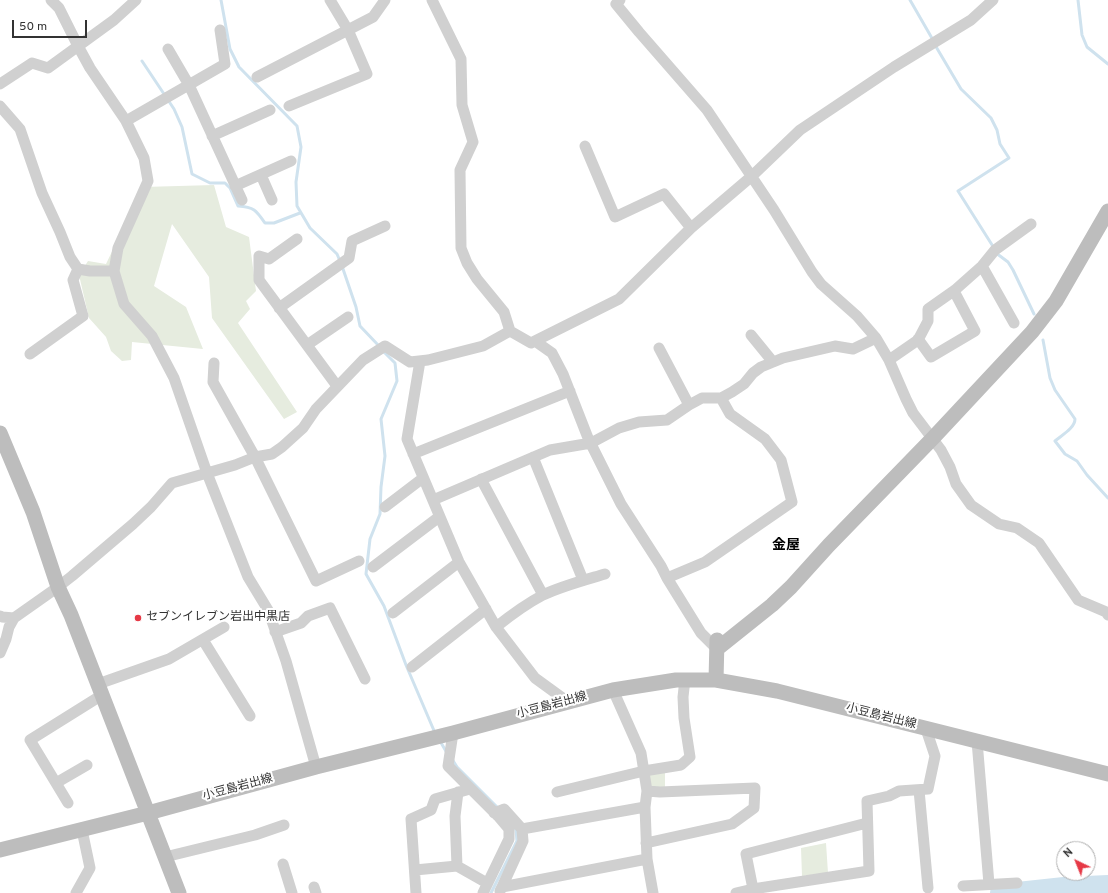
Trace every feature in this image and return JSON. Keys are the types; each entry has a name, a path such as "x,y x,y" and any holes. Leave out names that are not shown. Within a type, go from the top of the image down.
{"main road":[{"path":"716,680 717,639 724,631 748,615 828,545 1011,356 1056,301 1108,211"},
{"path":"1,439 33,512 58,587 71,615 179,893"},
{"name":"小豆島岩出線","path":"0,850 148,813 316,767 453,733 613,690 685,679 716,680 777,692 1108,774"}],"street":[{"path":"51,0 59,8 90,68 126,121 144,158 148,181 118,248 114,271 124,304 152,336 174,378 207,473 248,577 268,610 286,661 316,767"},
{"path":"0,84 32,64 48,68 114,20 136,0"},
{"path":"289,106 367,74 348,30 330,0"},
{"path":"257,77 373,17 386,0"},
{"path":"432,0 461,59 462,105 473,142 460,170 460,248 477,279 504,312 510,331 531,343 619,299 691,228 752,176 800,130 894,67 971,20 993,0"},
{"path":"620,0 616,4 707,110 752,176 821,284 857,316 876,338 889,360 913,413 941,450 950,467 956,484 971,505 999,524 1017,528 1039,543 1078,600 1106,612 1108,615"},
{"path":"126,121 225,64 220,30"},
{"path":"168,49 188,85 242,200"},
{"path":"0,106 20,129 42,193 70,257 78,269 90,271 114,271"},
{"path":"212,136 270,110"},
{"path":"585,146 615,216 664,194 691,228"},
{"path":"236,186 291,161"},
{"path":"261,175 272,200"},
{"path":"889,360 918,339 928,321 928,309 954,291 982,266 996,250 1031,224"},
{"path":"280,308 349,258 352,241 385,226"},
{"path":"297,239 269,259 258,256 259,280 337,386"},
{"path":"982,266 1014,323"},
{"path":"30,354 83,316 73,280 78,269"},
{"path":"918,339 931,356 975,331 954,291"},
{"path":"307,345 348,317"},
{"path":"0,653 6,639 9,626 14,618 58,587 133,524 151,507 172,483 255,457 272,454 303,428 316,409 363,360 385,346 410,362 420,361 482,346 510,331"},
{"path":"751,335 773,362"},
{"path":"433,500 550,450 591,443 619,428 639,422 668,420 702,398 721,398 744,384 753,373 761,367 783,358 835,346 852,349 876,338"},
{"path":"535,341 552,353 563,374 591,443 621,504 701,632 717,649"},
{"path":"659,348 689,405"},
{"path":"420,361 407,438 439,517 459,562 496,627 535,678 568,702"},
{"path":"214,363 213,382 255,457 316,581 359,561"},
{"path":"413,454 570,391"},
{"path":"667,578 705,562 792,502 781,460 765,439 730,414 721,398"},
{"path":"533,457 583,580"},
{"path":"384,507 423,478"},
{"path":"480,480 543,595"},
{"path":"373,567 439,517"},
{"path":"393,613 459,562"},
{"path":"496,627 516,611 543,595 583,580 605,574"},
{"path":"275,632 301,623 308,616 330,608 365,679"},
{"path":"412,667 486,609"},
{"path":"0,616 14,618"},
{"path":"68,803 30,740 100,689 169,660 224,627"},
{"path":"203,640 250,716"},
{"path":"557,792 644,771 681,765 690,757 684,718 683,697 685,679"},
{"path":"613,690 641,753 647,791 645,807 647,859 653,893"},
{"path":"736,893 869,871 867,801 889,796 899,791 928,789 935,756 926,729"},
{"path":"415,870 457,866 485,888 509,839 509,829 448,766 453,733"},
{"path":"977,741 989,884"},
{"path":"56,783 87,765"},
{"path":"416,893 411,819 431,810 435,799 470,788"},
{"path":"646,843 732,824 754,808 755,788 660,792 647,791"},
{"path":"919,790 928,888"},
{"path":"457,866 455,816 458,792"},
{"path":"522,829 645,807"},
{"path":"494,813 504,809 522,829 523,841 500,890"},
{"path":"753,889 746,854 867,823"},
{"path":"165,857 255,835 284,825"},
{"path":"76,893 90,868 82,830"},
{"path":"500,890 647,859"},
{"path":"283,864 292,893"},
{"path":"963,886 1017,883"}],"shaded area":[{"path":"214,185 226,227 249,237 256,291 246,301 250,309 238,323 297,412 284,419 212,318 209,277 172,224 154,286 186,307 203,349 132,342 131,360 122,361 111,351 106,337 89,318 79,275 88,261 106,264 143,187"},
{"path":"665,770 665,789 651,788 648,772"},
{"path":"826,843 828,873 802,876 801,848"}],"waterway":[{"path":"221,0 230,49 239,67 297,126 301,147 296,182 297,206 310,228 337,254 340,261"},
{"path":"910,0 933,40"},
{"path":"1078,0 1082,35 1087,47 1108,64"},
{"path":"935,45 961,89 991,118 997,130 1000,144 1009,158 958,191 994,248"},
{"path":"142,61 174,109 182,127 192,174 210,183 225,183 230,188 238,206 251,208 265,223 274,223 300,213"},
{"path":"996,253 1008,262 1013,270 1034,314"},
{"path":"342,266 356,307 360,326 379,346"},
{"path":"1043,340 1050,378 1055,390 1075,419 1071,428 1055,441 1065,454 1077,461 1087,475 1108,498"},
{"path":"384,352 395,363 397,381 381,419 385,456 381,487 380,514 370,539 366,574 384,606 406,665 435,733"},
{"path":"440,741 447,753"},
{"path":"452,759 457,767 499,809"},
{"path":"491,893 517,841 516,830 514,827"},
{"path":"999,893 1064,886 1108,884"}],"place":[{"name":"セブンイレブン岩出中黒店","path":"138,618"}],"district":[{"name":"金屋","path":"786,546"}]}
